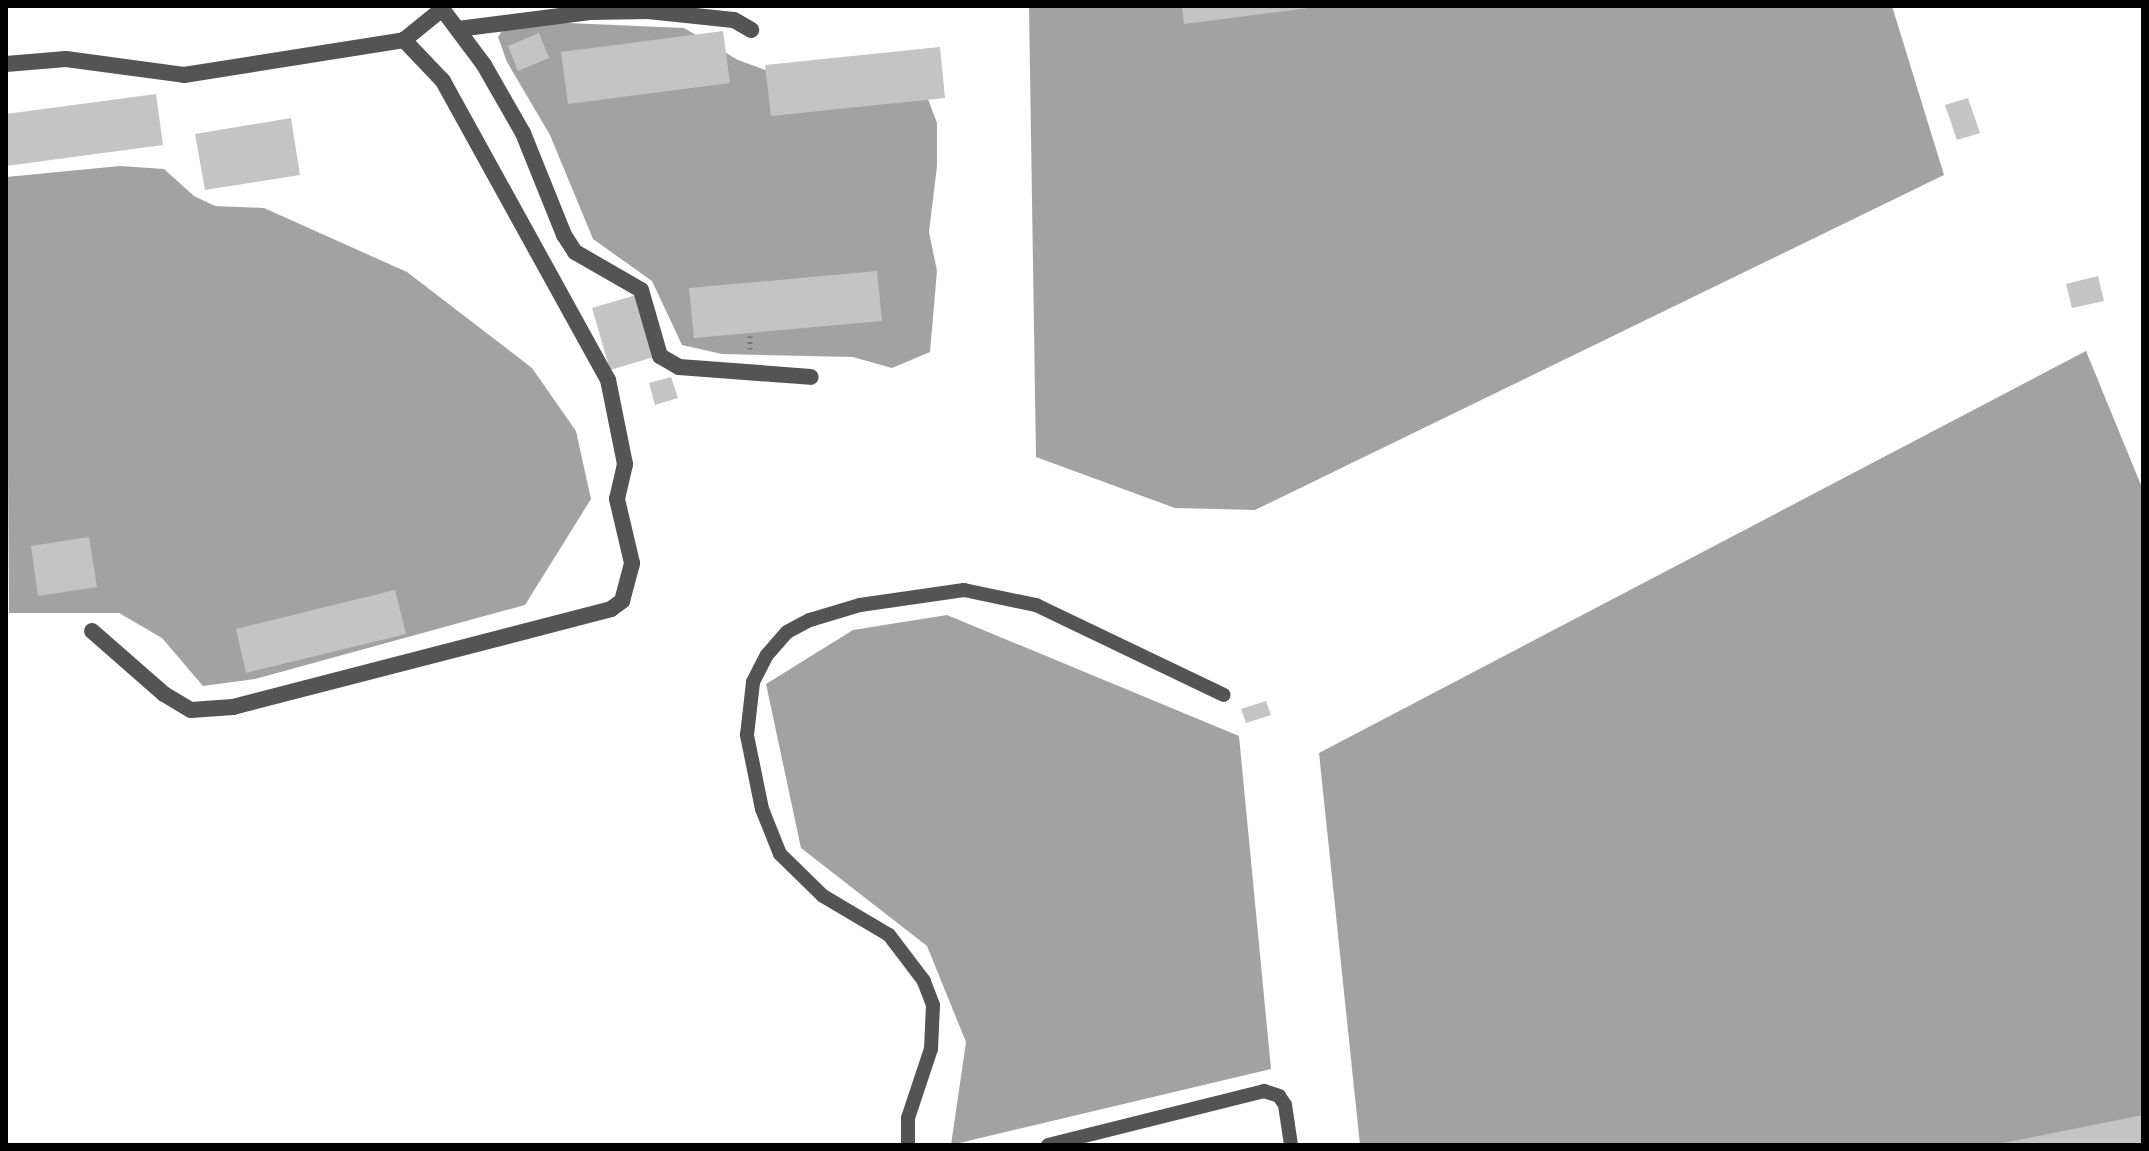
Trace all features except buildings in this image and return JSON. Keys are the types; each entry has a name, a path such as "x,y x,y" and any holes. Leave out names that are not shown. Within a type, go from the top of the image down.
{"street":[{"path":"6,64 66,59 184,75 404,40 441,8 458,29 523,133 564,235 575,252 641,290 660,356 679,367 811,377"},
{"path":"458,29 590,12 648,11 734,20 751,30"},
{"path":"92,631 164,694 191,710 233,707 611,609 622,601 632,563 617,499 625,464 608,380 443,81 404,40"}],"lane":[{"path":"908,1145 908,1118 931,1049 933,1005 924,981 889,935 823,896 780,854 758,796 747,735 753,682 767,655 787,632 810,620 860,605 964,590 1036,605 1224,695"},
{"path":"1048,1145 1264,1091 1279,1096 1285,1105 1291,1145"}],"shaded area":[{"path":"1029,6 1892,6 1944,175 1255,510 1175,508 1036,457"},
{"path":"545,22 684,28 738,60 779,75 926,94 937,123 937,166 929,232 937,271 930,352 892,368 853,357 722,354 682,345 652,281 593,239 550,135 507,62 498,37 504,28"},
{"path":"120,166 164,169 194,196 215,206 264,208 407,272 532,368 576,431 591,499 525,605 255,679 203,686 162,638 119,613 9,613 6,177"},
{"path":"2086,351 2143,490 2143,1145 1360,1145 1319,753"},
{"path":"947,615 1239,736 1271,1069 951,1145 966,1042 927,946 801,848 766,684 853,630"}]}
